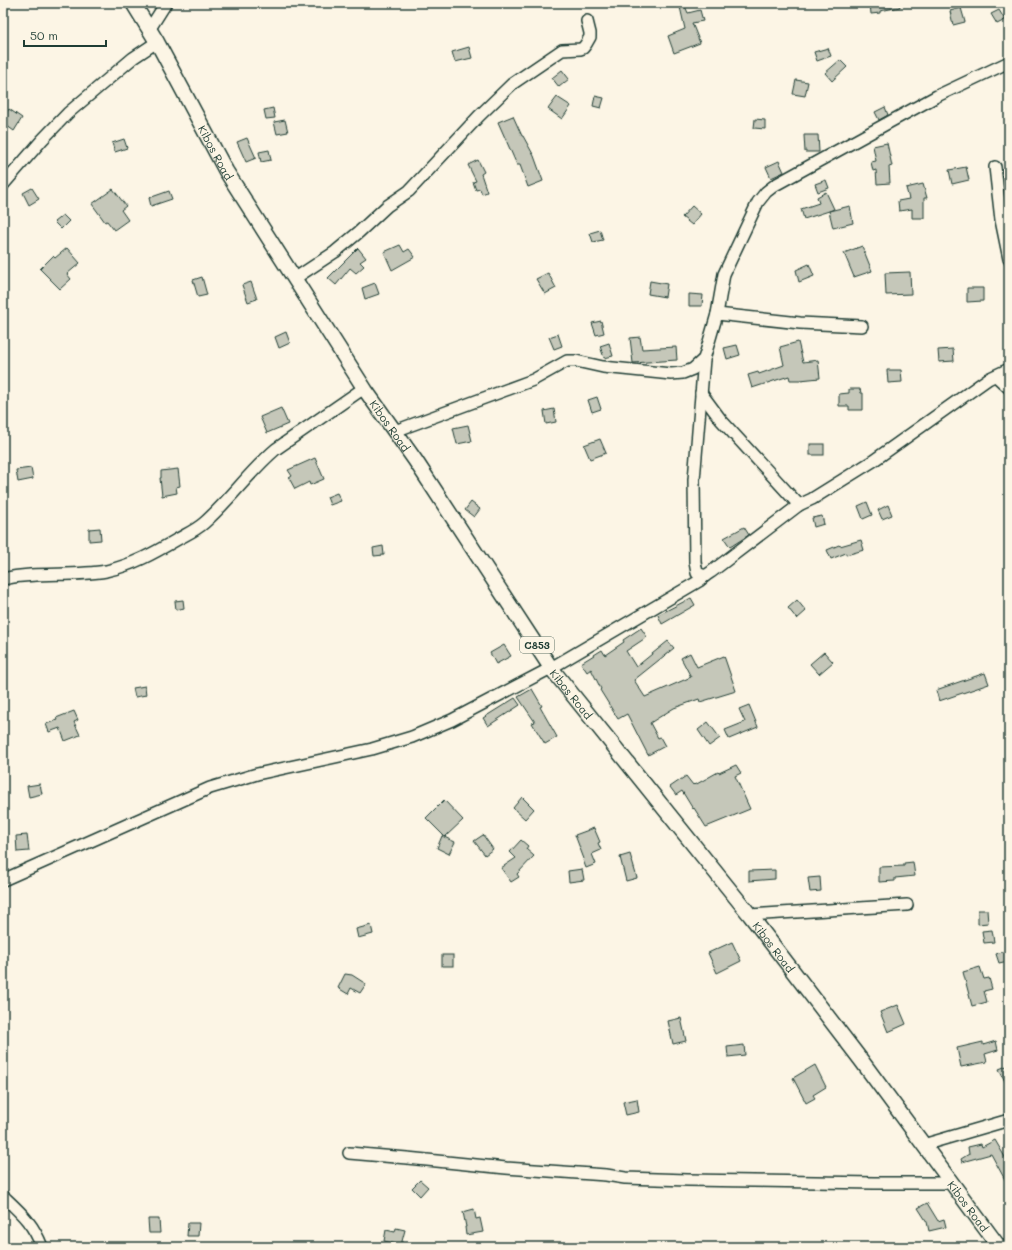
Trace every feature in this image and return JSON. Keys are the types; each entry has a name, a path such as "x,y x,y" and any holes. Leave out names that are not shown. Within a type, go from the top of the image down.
{"main road":[{"name":"Kibos Road","path":"133,3 153,36 226,171 364,388 415,460 551,668 750,914 999,1247"}],"street":[{"path":"3,184 42,140 68,114 133,58 153,36 166,3"},
{"path":"294,279 335,252 387,206 409,191 479,116 512,84 562,50 576,50 583,48 590,37 587,22"},
{"path":"705,576 697,573 695,562 694,480 704,359 717,314 722,282 727,267 755,207 766,192 775,185 937,96 1009,62"},
{"path":"995,167 1001,220 1009,259"},
{"path":"717,314 800,323 862,326"},
{"path":"394,431 533,380 567,361 576,360 603,368 671,374 684,373 693,369 704,359"},
{"path":"3,880 216,786 257,774 372,749 412,736 452,720 551,668 705,576 799,505 812,499 873,461 988,379 1009,369"},
{"path":"996,376 1009,388"},
{"path":"3,580 24,576 72,575 104,571 128,566 157,552 203,525 264,459 276,449 364,388"},
{"path":"701,393 721,420 799,505"},
{"path":"750,914 907,905"},
{"path":"923,1144 1009,1120"},
{"path":"349,1153 506,1168 606,1175 625,1178 867,1183 951,1182"},
{"path":"3,1196 32,1225 42,1247"}],"building":[{"path":"870,3 899,3 900,7 871,14"},
{"path":"685,6 688,13 700,10 703,21 692,23 700,43 674,53 668,36 685,29 680,7"},
{"path":"961,8 965,22 953,25 950,11"},
{"path":"999,10 1005,20 997,24 991,14"},
{"path":"469,47 472,58 455,62 452,52"},
{"path":"828,48 831,56 817,61 814,52"},
{"path":"840,60 847,67 832,81 825,73"},
{"path":"562,70 569,79 559,87 552,78"},
{"path":"796,80 808,82 805,96 793,94"},
{"path":"595,96 604,98 601,108 593,106"},
{"path":"557,97 571,106 562,119 548,109"},
{"path":"885,107 888,115 879,120 875,112"},
{"path":"273,108 275,118 266,119 264,110"},
{"path":"9,109 22,118 14,131 3,123 3,117"},
{"path":"513,116 522,136 534,156 543,181 528,187 520,165 517,165 498,122"},
{"path":"755,119 765,120 765,129 754,128"},
{"path":"285,120 288,132 277,134 274,122"},
{"path":"804,135 818,135 819,152 805,152"},
{"path":"247,138 256,158 246,162 237,142"},
{"path":"124,139 127,148 115,152 112,143"},
{"path":"887,143 892,166 889,167 890,183 877,184 876,170 873,171 871,162 876,161 873,146"},
{"path":"269,150 271,160 261,162 259,152"},
{"path":"478,160 484,172 481,174 487,192 482,194 480,189 476,190 473,182 476,181 468,165"},
{"path":"779,161 784,172 771,178 766,167"},
{"path":"966,167 969,180 952,184 949,170"},
{"path":"826,180 829,188 818,192 815,184"},
{"path":"923,184 927,198 924,198 924,218 912,218 912,209 899,211 898,201 909,199 906,188"},
{"path":"32,188 39,199 29,205 23,193"},
{"path":"113,189 126,206 121,210 128,220 114,230 107,221 105,222 92,204"},
{"path":"169,191 172,199 151,206 149,198"},
{"path":"826,192 834,209 804,219 801,209 819,203 817,197"},
{"path":"692,206 701,214 692,225 682,217"},
{"path":"850,206 853,223 833,228 829,211"},
{"path":"63,215 69,221 61,229 54,222"},
{"path":"600,230 603,240 593,242 590,233"},
{"path":"400,245 404,252 409,249 415,257 392,270 384,252"},
{"path":"862,246 872,271 854,277 844,253"},
{"path":"67,248 80,263 67,274 71,279 60,289 40,269 53,256 55,258"},
{"path":"358,248 366,258 360,262 364,266 356,273 350,268 336,285 328,278"},
{"path":"809,264 814,276 799,282 796,270"},
{"path":"910,272 911,294 886,295 885,273"},
{"path":"548,273 556,288 545,294 536,279"},
{"path":"202,277 207,295 198,297 193,280"},
{"path":"650,281 667,284 665,297 648,294"},
{"path":"251,282 257,299 248,302 242,285"},
{"path":"375,283 379,294 365,299 362,288"},
{"path":"967,288 983,288 983,301 967,302"},
{"path":"689,294 703,295 702,306 689,306"},
{"path":"601,321 604,333 596,335 592,323"},
{"path":"286,332 290,343 279,348 275,337"},
{"path":"558,334 562,346 554,349 549,337"},
{"path":"640,337 642,349 676,347 677,360 633,363 630,338"},
{"path":"798,342 803,362 818,360 820,378 790,380 789,376 752,388 748,375 758,372 759,374 784,365 780,347"},
{"path":"609,343 613,356 604,358 600,346"},
{"path":"737,345 740,355 727,359 724,348"},
{"path":"953,349 954,361 939,362 938,350"},
{"path":"887,370 901,370 902,382 888,383"},
{"path":"849,389 860,389 861,393 863,393 863,410 849,410 849,406 839,406 839,394 849,393"},
{"path":"597,397 601,409 592,412 588,400"},
{"path":"281,408 288,424 267,433 260,417"},
{"path":"554,409 556,422 546,424 544,411"},
{"path":"468,425 472,441 457,444 453,428"},
{"path":"600,439 606,453 590,459 584,445"},
{"path":"810,444 824,444 824,455 810,455"},
{"path":"315,458 324,479 310,485 309,482 295,489 289,478 292,476 288,470"},
{"path":"31,468 33,479 18,482 16,470"},
{"path":"178,469 180,486 176,487 177,493 162,496 160,478 161,471"},
{"path":"337,493 341,501 330,505 327,497"},
{"path":"471,502 480,509 474,517 465,510"},
{"path":"867,502 872,515 863,519 858,506"},
{"path":"888,505 892,515 882,519 878,510"},
{"path":"822,516 824,524 814,527 812,518"},
{"path":"744,527 749,535 730,547 724,538"},
{"path":"100,528 101,540 89,541 89,529"},
{"path":"861,540 864,550 846,555 846,553 831,559 827,550 839,545"},
{"path":"383,546 384,555 374,556 373,548"},
{"path":"691,598 695,605 662,624 658,615"},
{"path":"183,600 184,608 176,610 175,601"},
{"path":"797,600 806,611 797,619 788,608"},
{"path":"641,628 647,637 626,651 636,667 668,641 674,648 634,680 645,697 691,677 681,658 690,653 697,667 724,656 736,691 700,702 699,699 674,708 650,723 658,738 660,737 665,746 648,755 627,714 618,719 600,690 601,689 591,669 587,672 581,663 602,650 605,655 624,642 623,640"},
{"path":"504,645 511,656 496,664 490,653"},
{"path":"824,652 833,662 819,674 810,664"},
{"path":"985,673 989,684 939,701 936,690"},
{"path":"145,686 146,695 135,697 133,688"},
{"path":"532,689 542,706 540,707 557,737 545,744 532,723 535,722 518,697"},
{"path":"515,698 520,705 488,726 483,718"},
{"path":"749,705 758,727 729,739 725,730 745,722 739,709"},
{"path":"74,711 78,720 74,722 80,735 65,741 60,728 49,732 46,724 57,720 56,718"},
{"path":"708,722 720,738 709,746 698,730"},
{"path":"736,765 741,773 735,776 750,809 706,827 682,791 676,795 670,787 686,776 693,785 695,785 718,772 719,773"},
{"path":"40,784 42,794 29,797 27,786"},
{"path":"522,797 534,809 525,819 513,808"},
{"path":"444,800 463,820 445,837 426,818"},
{"path":"594,828 600,842 598,843 601,850 592,854 596,864 586,868 575,835"},
{"path":"27,835 29,851 17,852 16,836"},
{"path":"483,835 493,849 485,855 474,841"},
{"path":"442,836 455,842 449,854 437,848"},
{"path":"521,840 528,846 526,849 534,856 517,874 519,877 511,882 501,868 516,858 510,852"},
{"path":"630,854 637,878 626,881 620,857"},
{"path":"913,862 915,876 895,878 895,881 879,882 879,867 904,866 904,863"},
{"path":"582,869 584,880 569,882 568,871"},
{"path":"775,870 775,879 749,881 749,871"},
{"path":"820,877 821,891 810,892 808,878"},
{"path":"978,910 987,910 988,923 978,924"},
{"path":"371,925 373,934 358,938 356,929"},
{"path":"992,930 994,942 984,943 982,931"},
{"path":"732,942 741,961 717,973 708,953"},
{"path":"1005,951 1008,961 999,963 996,954"},
{"path":"442,955 453,955 453,966 442,966"},
{"path":"980,967 984,979 989,978 992,989 984,991 987,1002 972,1006 963,972"},
{"path":"345,974 352,975 366,984 360,993 351,988 348,994 338,988"},
{"path":"898,1005 906,1024 888,1032 880,1012"},
{"path":"681,1018 686,1041 673,1044 668,1021"},
{"path":"996,1041 998,1050 985,1054 987,1062 961,1067 957,1048 983,1042 983,1045"},
{"path":"744,1045 745,1055 728,1057 727,1047"},
{"path":"815,1065 826,1087 813,1095 815,1098 806,1103 793,1078"},
{"path":"1009,1065 1009,1090 999,1069"},
{"path":"637,1099 639,1112 626,1115 623,1102"},
{"path":"995,1140 1009,1164 1009,1187 991,1154 962,1162 961,1159 969,1154 968,1147 981,1144 982,1147"},
{"path":"420,1180 428,1187 420,1196 412,1188"},
{"path":"927,1203 938,1221 944,1219 946,1227 929,1231 927,1222 918,1208"},
{"path":"474,1209 476,1219 480,1218 483,1232 466,1235 463,1212"},
{"path":"148,1219 159,1219 160,1233 149,1233"},
{"path":"188,1223 199,1223 198,1236 187,1236"},
{"path":"396,1228 405,1230 401,1245 384,1241 386,1230 395,1232"}]}
